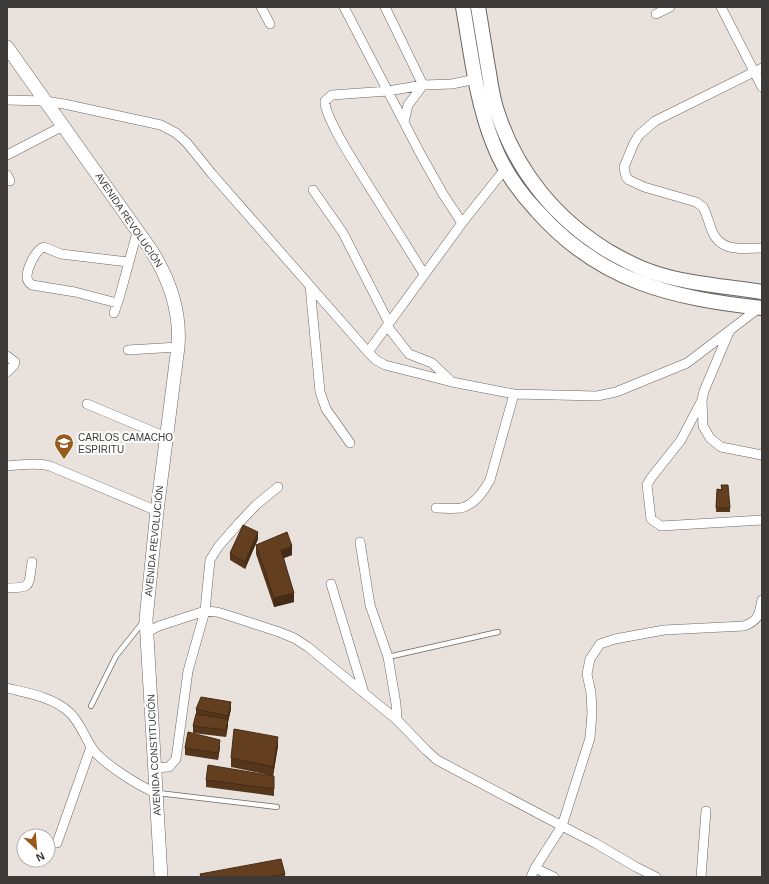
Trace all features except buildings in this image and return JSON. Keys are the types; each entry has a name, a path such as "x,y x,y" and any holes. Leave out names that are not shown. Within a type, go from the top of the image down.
{"main road":[{"path":"463,7 476,79 492,142 505,169 523,195 552,228 579,251 613,272 650,287 675,294 761,308"},
{"path":"475,9 497,113 504,131 526,174 557,212 584,235 619,257 641,268 681,279 762,292"}],"street":[{"path":"261,7 270,24"},
{"path":"344,7 443,194 462,223"},
{"path":"385,7 423,85"},
{"path":"656,14 670,7"},
{"path":"721,7 758,70 762,86"},
{"name":"AVENIDA REVOLUCIÓN","path":"7,47 138,229 162,267 174,296 178,322 178,347 157,511 146,619 147,632"},
{"path":"758,70 655,121 639,135 629,153 624,167 628,180 644,187 696,202 703,207 716,238 725,246 740,249 762,248"},
{"path":"424,274 333,126 325,105 325,101 332,95 388,91 423,85 452,84 476,79"},
{"path":"404,122 408,105 423,85"},
{"path":"7,100 45,101 161,125 176,133 187,143 212,174 368,352 376,360 385,365 452,382 514,394 597,396 616,392 687,363 761,308"},
{"path":"7,155 63,126"},
{"path":"368,352 462,223 505,169"},
{"path":"313,190 343,233 388,325 406,351 409,354 436,365 452,382"},
{"path":"114,313 138,229"},
{"path":"117,303 75,292 32,285 27,276 33,258 39,249 44,247 61,254 128,262"},
{"path":"310,286 320,392 326,409 350,443"},
{"path":"729,331 704,391 702,400 703,426 710,438 721,447 762,455"},
{"path":"128,350 178,347"},
{"path":"7,356 14,362 14,365 7,372"},
{"path":"436,508 461,508 470,504 484,490 490,480 514,394"},
{"path":"702,400 681,440 647,485 651,519 656,524 661,526 762,520"},
{"path":"88,404 166,437"},
{"path":"7,466 42,464 50,466 157,511"},
{"path":"154,768 170,767 176,759 188,671 205,611 210,560 239,523 256,505 278,487"},
{"path":"360,542 370,605 388,657 396,704 397,720"},
{"path":"7,588 22,588 26,586 28,583 32,562"},
{"path":"331,584 364,693"},
{"path":"531,877 535,868 562,826 590,738 592,714 591,692 587,674 590,659 600,644 615,639 664,630 744,626 754,622 759,612 762,600"},
{"path":"147,632 164,624 205,611 228,615 294,638 308,646 397,720 437,760 595,843 656,877"},
{"name":"AVENIDA CONSTITUCIÓN","path":"147,632 161,877"},
{"path":"7,688 38,696 53,702 70,712 97,755 142,787 156,793"},
{"path":"57,843 91,747"},
{"path":"701,877 706,811"},
{"path":"535,868 554,877"}],"lane":[{"path":"91,706 116,656 146,619"},
{"path":"388,657 498,632"},
{"path":"156,793 277,807"}],"place":[{"name":"CARLOS CAMACHO ESPIRITU","path":"64,460"}]}
